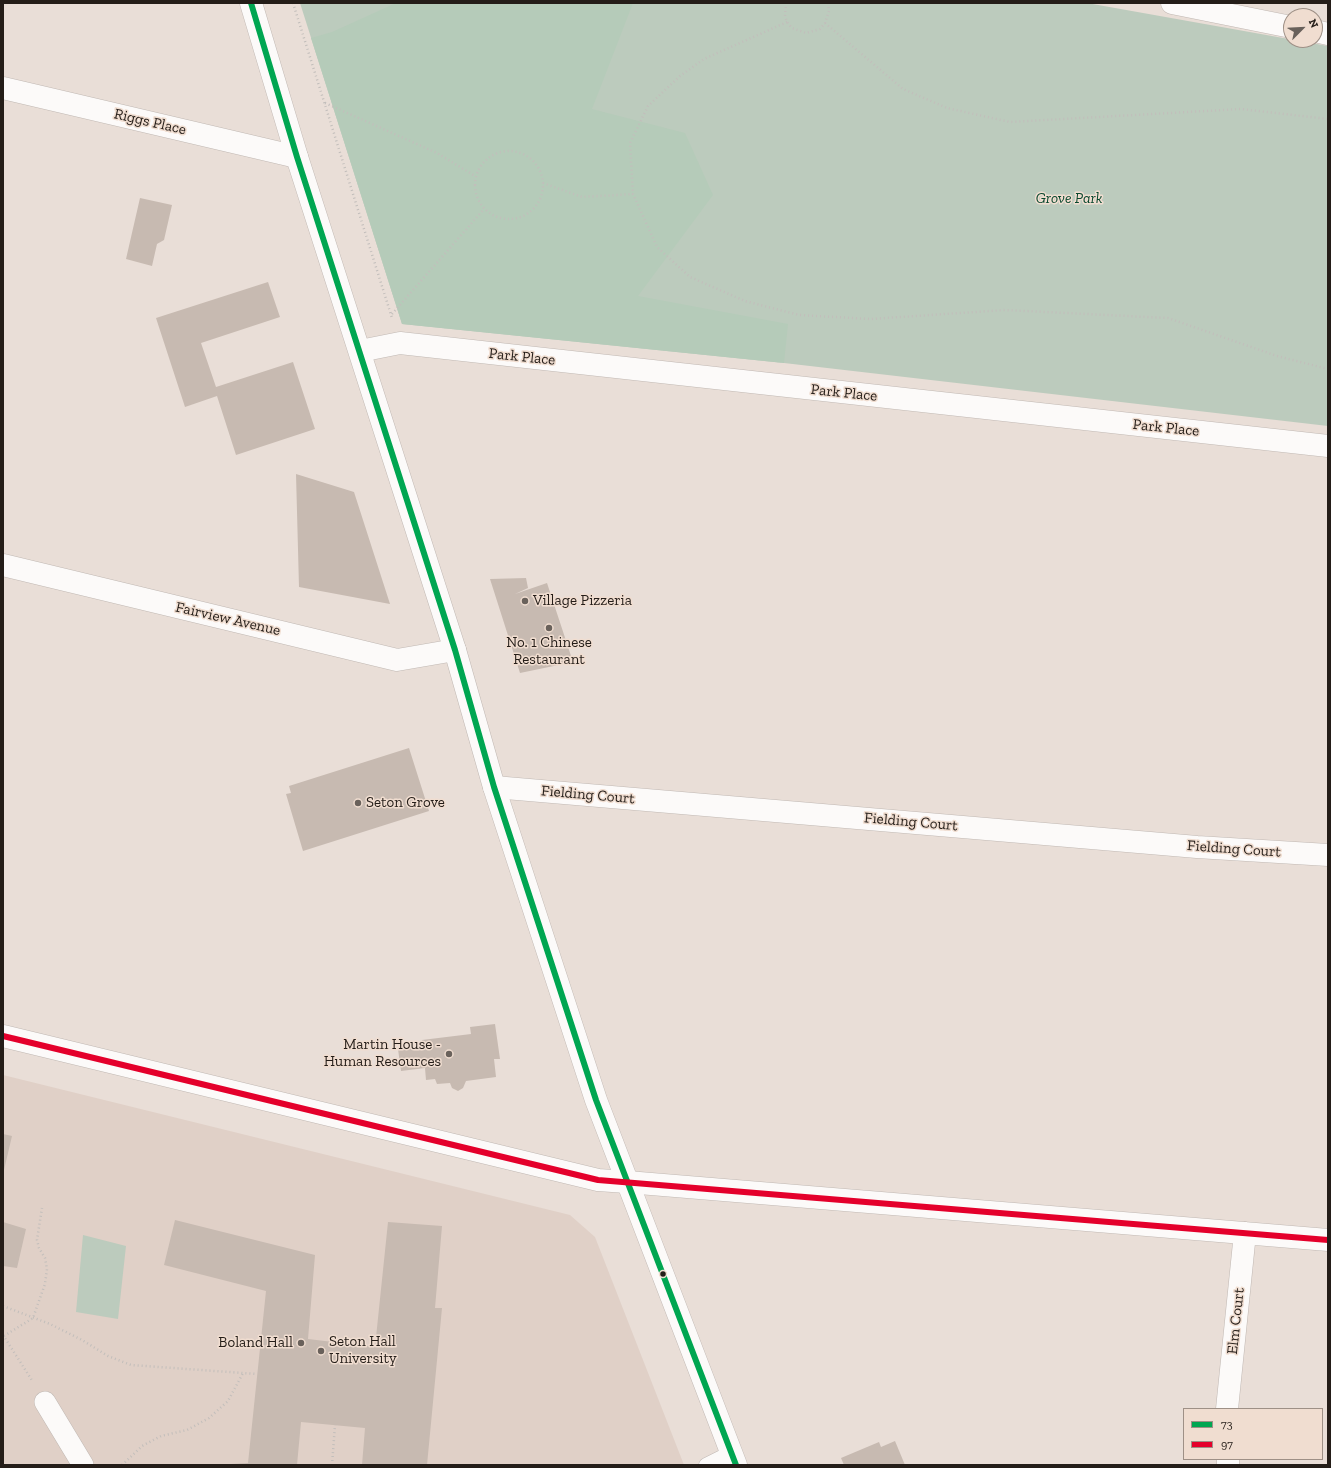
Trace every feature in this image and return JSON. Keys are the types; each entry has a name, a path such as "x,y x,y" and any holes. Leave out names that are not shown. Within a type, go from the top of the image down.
{"street":[{"path":"250,3 297,157 455,650 494,787 596,1100 734,1459"},
{"path":"1172,3 1283,25"},
{"name":"Riggs Place","path":"3,88 297,157"},
{"name":"Park Place","path":"360,350 400,343 1328,446"},
{"name":"Fairview Avenue","path":"3,565 398,660 455,650"},
{"name":"Fielding Court","path":"494,787 1196,847 1328,855"},
{"path":"3,1036 598,1180 1328,1240"},
{"name":"Elm Court","path":"1227,1408 1245,1233"},
{"path":"45,1402 83,1465"}],"lane":[{"path":"706,1465 734,1459"}],"path":[{"path":"293,3 392,316 484,209"},
{"path":"786,3 785,16 787,22 792,28 806,33 820,29 825,23 829,11 828,3"},
{"path":"787,22 704,59 680,76 648,106 630,143 633,194 656,247 690,277 745,301 799,315 871,319 1005,310 1168,318 1277,356 1328,368"},
{"path":"825,23 903,89 947,108 1010,122 1241,109 1328,119"},
{"path":"325,103 437,153 475,176"},
{"path":"509,150 519,152 536,164 541,172 543,183 539,200 528,213 517,218 505,219 494,216 484,209 477,199 474,188 475,176 480,165 488,156 499,151 509,150"},
{"path":"543,183 582,196 633,194"},
{"path":"42,1208 37,1240 39,1248 45,1258 45,1284 33,1318 4,1336 45,1402"},
{"path":"3,1306 82,1340 108,1356 131,1364 257,1374"},
{"path":"122,1465 142,1446 162,1436 187,1430 209,1418 228,1401 243,1373"},
{"path":"332,1465 335,1425"}],"shaded area":[{"name":"Seton Hall University","path":"3,1075 570,1215 595,1237 684,1465 3,1465"}],"green space":[{"name":"Grove Park","path":"300,3 1087,3 1283,38 1283,48 1323,48 1323,45 1328,46 1328,426 784,363 402,324"},
{"path":"396,3 633,3 592,109 685,133 713,195 638,296 788,324 784,363 402,324 311,38 332,32"},
{"path":"83,1235 126,1246 118,1319 76,1312"}],"building":[{"path":"140,198 172,205 164,240 157,244 152,266 126,259"},
{"path":"268,282 280,317 201,343 216,387 293,362 315,429 236,455 217,396 185,407 156,318"},
{"path":"296,474 354,492 390,604 299,587"},
{"path":"526,578 528,588 515,594 547,583 573,662 520,673 490,579"},
{"name":"Seton Grove","path":"409,748 429,811 303,851 286,794 291,793 289,786"},
{"name":"Martin House - Human Resources","path":"495,1024 500,1059 494,1059 496,1077 466,1081 463,1088 458,1091 452,1088 450,1083 437,1084 435,1079 426,1080 425,1068 401,1071 398,1049 422,1046 422,1040 471,1034 470,1027"},
{"path":"3,1134 12,1136 4,1170 3,1170"},
{"name":"Boland Hall","path":"175,1220 315,1255 308,1339 375,1347 388,1222 442,1226 435,1308 442,1308 427,1465 362,1465 365,1428 301,1422 297,1465 214,1465 248,1463 266,1291 164,1265"},
{"path":"3,1222 26,1229 17,1268 3,1266"},
{"path":"895,1441 905,1465 844,1465 841,1458 879,1442 881,1447"}],"transit line":[{"name":"73","path":"251,3 297,157 455,650 494,787 596,1100 736,1465"},
{"name":"97","path":"3,1036 598,1180 1328,1240"}],"place":[{"name":"Village Pizzeria","path":"525,601"},
{"name":"No. 1 Chinese Restaurant","path":"549,628"},
{"name":"Seton Grove","path":"358,803"},
{"name":"Martin House - Human Resources","path":"449,1054"},
{"name":"Boland Hall","path":"301,1343"},
{"name":"Seton Hall University","path":"321,1351"}]}
